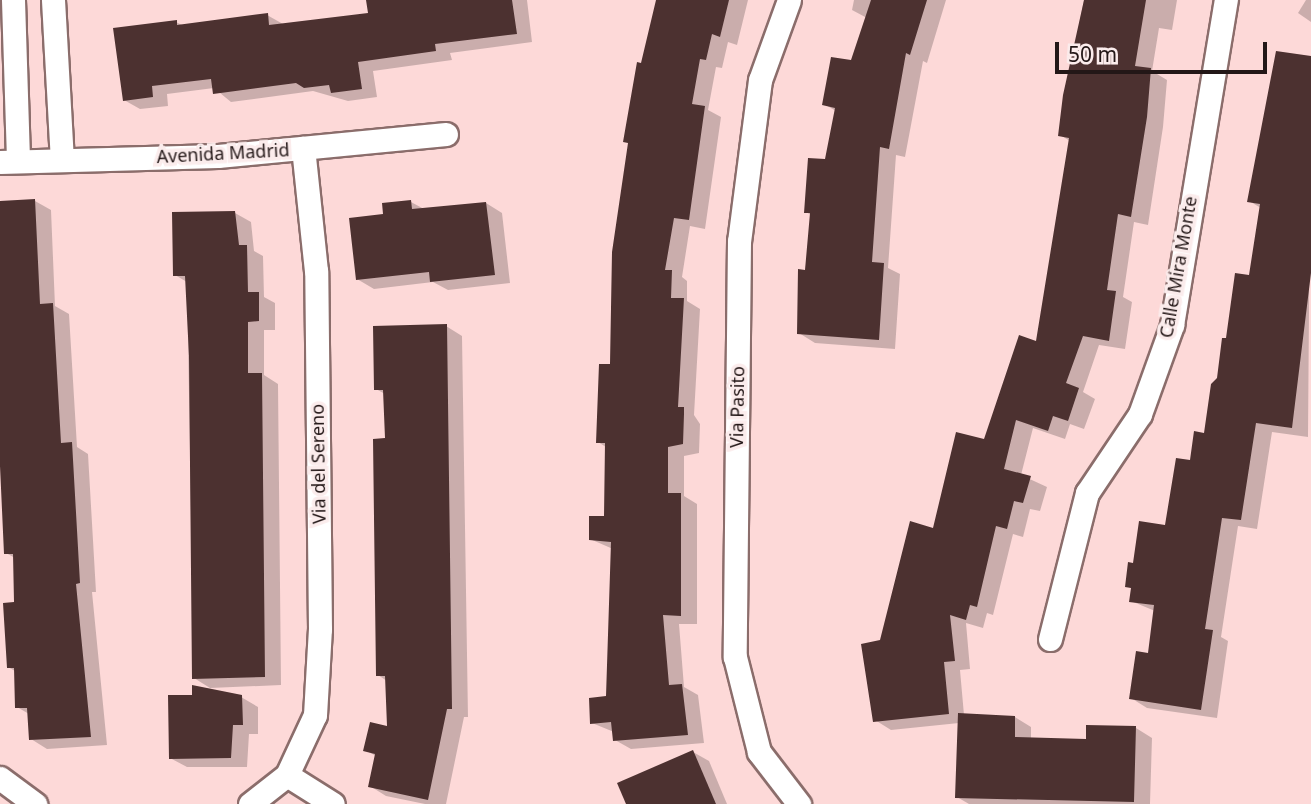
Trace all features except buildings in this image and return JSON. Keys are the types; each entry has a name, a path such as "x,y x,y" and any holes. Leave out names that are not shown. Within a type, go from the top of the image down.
{"street":[{"path":"9,161 13,0"},
{"path":"53,0 62,160"},
{"name":"Via Pasito","path":"789,0 760,80 739,241 735,657 759,752 799,804"},
{"name":"Calle Mira Monte","path":"1050,639 1087,493 1140,415 1172,325 1226,0"},
{"name":"Avenida Madrid","path":"9,161 218,156 446,134"},
{"name":"Via del Sereno","path":"287,775 315,715 320,629 316,271 303,148"},
{"path":"250,804 287,775 333,804"},
{"path":"0,778 35,804"}]}
